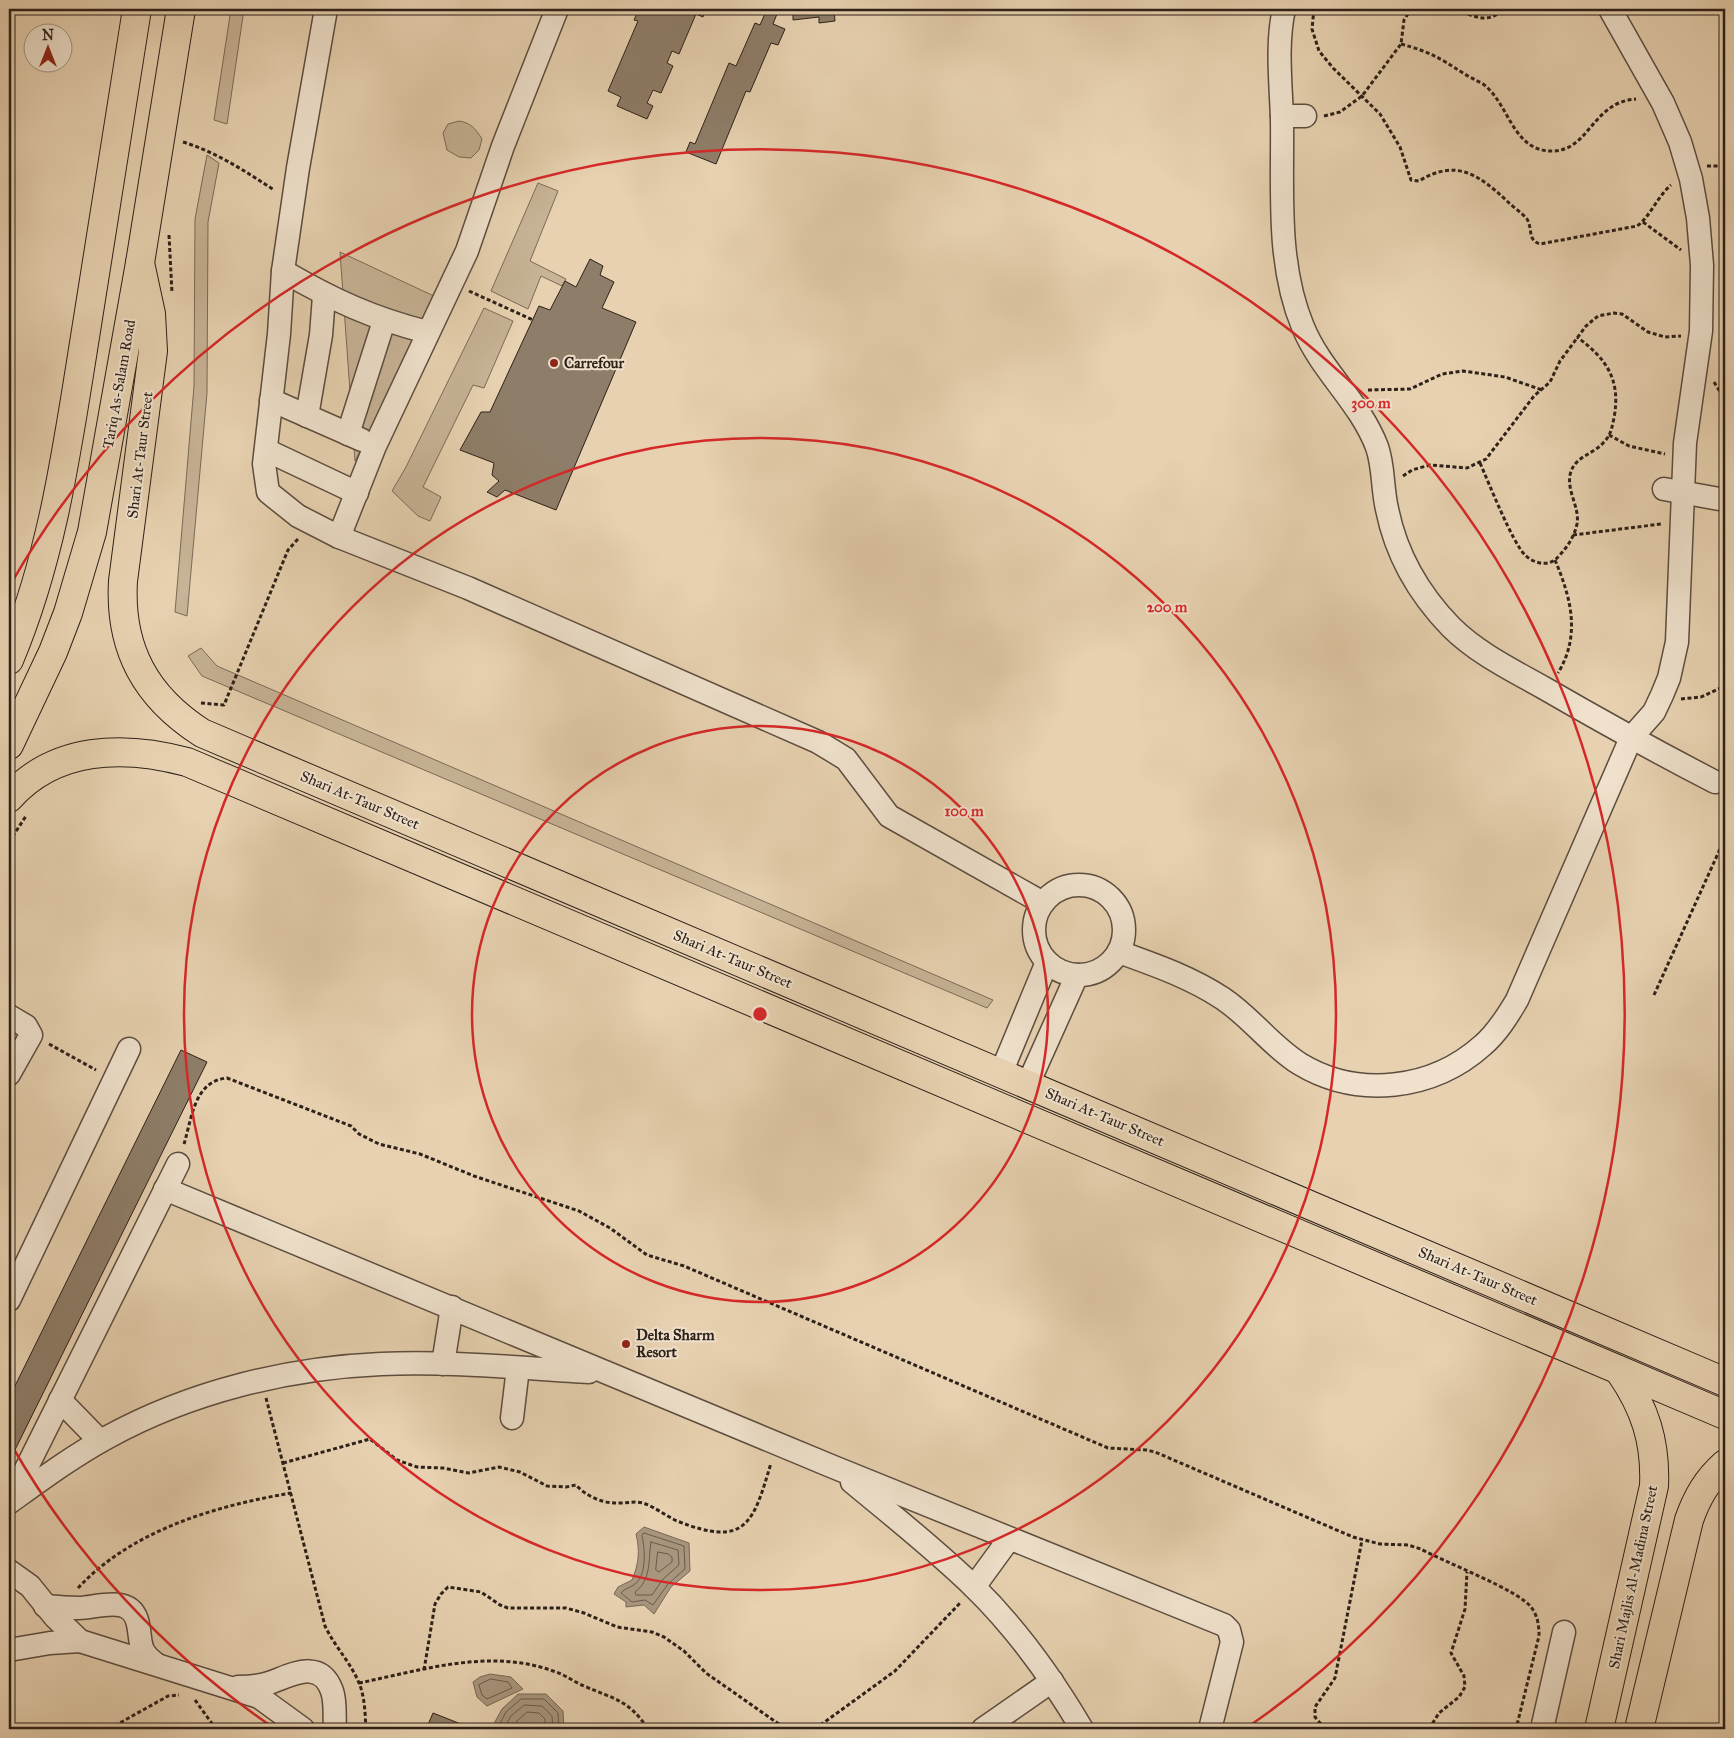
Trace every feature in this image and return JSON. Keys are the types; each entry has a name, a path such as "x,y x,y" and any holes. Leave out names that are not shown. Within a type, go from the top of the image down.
{"main road":[{"path":"9,660 38,583 61,489 137,9"},
{"name":"Tariq As-Salam Road","path":"9,745 53,652 81,572 100,490 140,263 181,9"},
{"name":"Shari At-Taur Street","path":"140,263 151,314 153,351 123,581 123,616 131,650 147,683 172,712 186,723 202,734 1725,1382"},
{"path":"9,798 26,782 59,761 78,756 105,752 125,752 167,756 187,762 1725,1415"},
{"path":"239,783 252,754"},
{"path":"1265,1221 1280,1192"},
{"name":"Shari Majlis Al-Madina Street","path":"1599,1729 1654,1486 1655,1462 1647,1422 1634,1392 1620,1372"},
{"path":"1639,1729 1689,1520 1697,1499 1709,1480 1725,1464"}],"street":[{"path":"326,9 298,168 283,271 279,334 264,464 268,492 284,507 339,537 468,588 818,742 846,759 889,816 1042,903"},
{"path":"339,537 375,446 467,251 503,146 557,9"},
{"path":"1284,9 1280,52 1285,248 1290,287 1300,322 1313,348 1372,434 1382,468 1384,494 1392,532 1400,554 1423,594 1437,613 1471,644 1547,690 1715,782"},
{"path":"1119,952 1166,969 1204,986 1244,1014 1274,1044 1302,1065 1336,1080 1375,1086 1414,1082 1433,1076 1463,1061 1484,1045 1497,1030 1517,1000 1632,738 1654,712 1662,695 1674,660 1676,642 1682,522 1674,491 1685,452 1701,331 1702,265 1698,218 1689,172 1680,142 1649,95 1610,9"},
{"path":"1282,116 1305,116"},
{"path":"283,271 324,296 384,321 428,332"},
{"path":"307,416 321,335 324,296"},
{"path":"348,434 384,321"},
{"path":"271,400 375,446"},
{"path":"266,450 357,493"},
{"path":"1674,491 1725,500"},
{"path":"1075,886 1097,888 1110,896 1119,909 1124,923 1124,938 1119,952 1101,970 1077,975 1066,973 1047,962 1039,952 1034,929 1036,917 1042,903 1054,893 1075,886"},
{"path":"1001,1073 1047,962"},
{"path":"1028,1084 1077,975"},
{"path":"9,1016 26,1026 31,1035 9,1074"},
{"path":"9,1300 129,1049"},
{"path":"9,1503 178,1164"},
{"path":"165,1189 452,1307 605,1373 1224,1625 1229,1630 1232,1642 1210,1729"},
{"path":"443,1364 452,1307"},
{"path":"9,1503 71,1458 100,1441 147,1418 186,1403 262,1380 342,1367 380,1364 443,1364 605,1373"},
{"path":"512,1418 518,1368"},
{"path":"60,1400 100,1441"},
{"path":"831,1466 906,1526 974,1587 1002,1617 1052,1681 1082,1729"},
{"path":"974,1587 1009,1539"},
{"path":"9,1571 24,1580 54,1607 80,1641"},
{"path":"54,1607 110,1603 126,1607 132,1611 138,1622 139,1637 144,1652 156,1664"},
{"path":"1542,1729 1564,1632"},
{"path":"9,1650 50,1643 80,1641 258,1697 303,1729"},
{"path":"234,1688 267,1684 300,1671 315,1673 328,1682 332,1689 335,1729"},
{"path":"983,1729 1052,1681"}],"path":[{"path":"1314,9 1312,29 1319,50 1325,60 1380,114 1391,130 1411,180 1419,181 1428,176 1450,170 1477,176 1527,220 1532,240 1540,244 1631,228 1643,222 1666,190 1689,172 1712,165 1725,168"},
{"path":"1305,116 1317,117 1340,112 1362,96 1401,44 1404,20 1410,9"},
{"path":"1456,9 1477,18 1486,19 1503,9"},
{"path":"1576,9 1587,9"},
{"path":"1401,44 1434,54 1483,84 1501,103 1519,135 1533,147 1542,150 1561,151 1568,148 1582,138 1605,110 1622,101 1649,95"},
{"path":"175,140 198,147 262,182"},
{"path":"1643,222 1702,265"},
{"path":"452,284 533,320"},
{"path":"1384,494 1412,470 1430,465 1467,468 1486,459 1534,396 1550,382 1560,361 1577,337 1591,320 1598,316 1614,313 1629,318 1640,328 1656,335 1677,337 1701,331"},
{"path":"1480,463 1522,552 1537,562 1552,562 1555,560 1564,551 1573,535 1578,517 1570,483 1572,469 1582,457 1598,448 1609,435 1616,408 1614,384 1610,371 1597,351 1577,337"},
{"path":"1342,391 1410,389 1442,374 1462,371 1504,376 1543,390"},
{"path":"1715,382 1722,395 1725,396"},
{"path":"1609,435 1643,451 1664,454 1685,452"},
{"path":"186,723 200,703 224,705 288,550 310,522"},
{"path":"1573,535 1682,522"},
{"path":"1547,690 1562,666 1567,653 1572,620 1569,595 1555,560"},
{"path":"1662,695 1690,699 1725,686"},
{"path":"1654,995 1725,838"},
{"path":"31,1035 115,1080"},
{"path":"178,1164 201,1090 212,1080 227,1078 351,1126 359,1134 379,1144 420,1154 474,1176 579,1211 610,1228 647,1255 684,1266 1108,1448 1155,1452 1278,1506 1317,1520 1362,1540 1385,1545 1415,1547 1518,1596 1530,1606 1538,1619 1539,1636 1516,1729"},
{"path":"262,1380 325,1626 337,1651 360,1683 366,1729"},
{"path":"283,1463 370,1439 376,1442 388,1455 406,1465 469,1473 499,1466 510,1468 546,1486 566,1487 576,1485 600,1501 618,1504 642,1503 678,1521 726,1533 744,1525 760,1502 776,1443"},
{"path":"54,1607 100,1567 141,1541 166,1528 220,1508 291,1493"},
{"path":"1325,1729 1315,1717 1315,1707 1329,1689 1337,1673 1362,1540"},
{"path":"1429,1729 1439,1713 1460,1697 1465,1687 1464,1676 1451,1653 1464,1609 1466,1572"},
{"path":"424,1670 437,1599 448,1587 476,1590 508,1608 566,1608 584,1613 617,1627 652,1632 664,1636 684,1651 706,1673 786,1729"},
{"path":"815,1729 895,1671 974,1587"},
{"path":"360,1683 473,1660 528,1664 555,1671 586,1687 616,1698 640,1717 648,1729"},
{"path":"109,1729 168,1696 182,1695"},
{"path":"190,1697 197,1701 216,1729"}],"shaded area":[{"path":"231,9 244,9 227,124 214,120"},
{"path":"459,121 467,123 482,139 479,150 471,158 459,157 447,150 443,133 448,124"},
{"path":"207,155 219,163 208,222 207,393 187,616 175,612 194,386 195,219"},
{"path":"538,183 558,191 530,261 566,279 562,286 541,276 528,309 491,291"},
{"path":"340,252 436,297 355,461"},
{"path":"484,308 513,321 484,388 473,385 423,487 441,497 430,521 418,516 392,491 406,467"},
{"path":"201,648 217,666 993,1000 987,1008 202,676 188,656"}],"water":[{"path":"644,1527 689,1543 690,1571 671,1587 654,1614 644,1605 626,1607 626,1602 614,1594 618,1587 632,1580 638,1557 636,1534"},
{"path":"490,1674 511,1677 523,1689 487,1706 477,1697 473,1682 480,1677"},
{"path":"518,1694 546,1694 563,1711 564,1729 491,1729 502,1709"}],"building":[{"path":"639,9 654,9 662,13 664,9 706,9 703,17 696,14 679,54 672,51 667,63 673,66 661,93 653,90 647,103 653,106 647,119 617,106 621,97 608,91 638,21 634,20"},
{"path":"767,9 834,9 835,21 819,23 819,17 793,20 793,13 777,14 773,24 785,29 778,45 771,43 750,92 746,91 716,164 686,152 690,142 695,144 729,63 736,66 755,23 760,25"},
{"path":"590,259 603,266 600,275 614,282 602,308 636,322 556,510 505,490 497,497 487,492 499,481 492,475 494,463 460,450 481,412 490,412 539,306 550,310 565,281 576,287"},
{"path":"181,1050 207,1062 9,1462 9,1398"},
{"path":"433,1713 471,1728 426,1729"}],"place":[{"name":"Carrefour","path":"554,363"},
{"name":"Delta Sharm Resort","path":"626,1344"}]}
